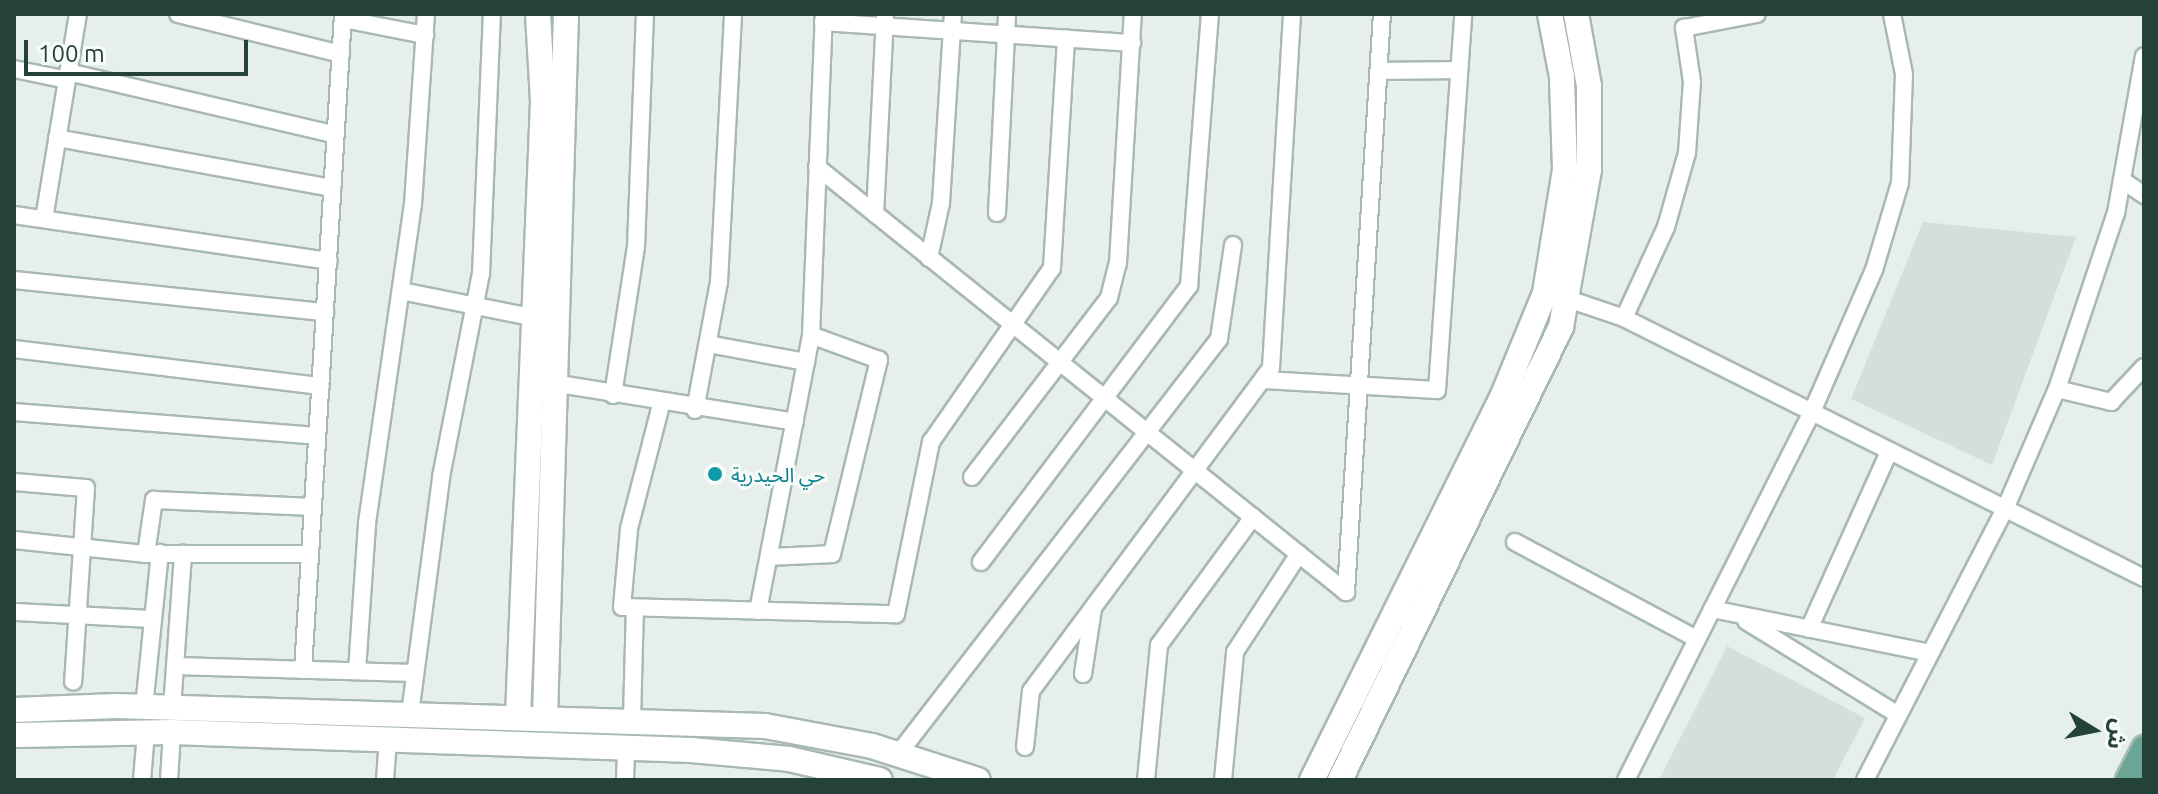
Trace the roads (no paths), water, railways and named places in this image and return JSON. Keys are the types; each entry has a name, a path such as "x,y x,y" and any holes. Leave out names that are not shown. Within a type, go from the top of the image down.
{"main road":[{"path":"2128,780 2144,748"}],"street":[{"path":"44,219 78,14"},
{"path":"178,14 341,54"},
{"path":"357,671 369,507 401,291 426,14"},
{"path":"420,740 415,714 414,673 441,477 477,306 492,14"},
{"path":"518,716 536,318 538,14"},
{"path":"545,717 559,384 566,14"},
{"path":"613,395 636,247 645,14"},
{"path":"695,410 719,282 733,14"},
{"path":"972,477 1109,298 1118,263 1133,14"},
{"path":"981,562 1103,396 1189,286 1210,14"},
{"path":"1025,747 1031,691 1271,368 1292,14"},
{"path":"817,167 1346,592 1382,14"},
{"path":"1264,380 1437,390 1463,14"},
{"path":"1312,780 1422,559 1545,293 1565,169 1562,77 1550,14"},
{"path":"1340,780 1530,400 1569,299 1590,144 1576,14"},
{"path":"1624,318 1666,227 1687,153 1692,82 1684,28 1757,14"},
{"path":"1626,780 1811,414 1874,270 1900,183 1904,74 1892,14"},
{"path":"303,670 343,16 425,35"},
{"path":"758,611 811,335 824,18 1006,22 1066,38 1132,43"},
{"path":"875,214 885,20"},
{"path":"929,258 941,203 953,22"},
{"path":"997,213 1006,22"},
{"path":"662,401 629,529 622,607 896,614 931,442 1052,268 1066,38"},
{"path":"1865,780 2005,509 2057,389 2138,126 2143,66"},
{"path":"14,69 68,76 336,135"},
{"path":"1379,71 1459,70"},
{"path":"57,138 332,188"},
{"path":"2122,180 2144,195"},
{"path":"14,215 329,261"},
{"path":"899,753 1219,339 1233,245"},
{"path":"14,280 325,312"},
{"path":"401,291 536,318"},
{"path":"1545,293 1624,318 2144,578"},
{"path":"769,557 832,554 879,360 811,335"},
{"path":"708,344 806,362"},
{"path":"14,349 321,386"},
{"path":"2057,389 2111,402 2144,367"},
{"path":"559,384 662,401 695,410 795,422"},
{"path":"14,412 317,436"},
{"path":"533,415 558,415"},
{"path":"1809,629 1889,452"},
{"path":"14,482 86,488 73,682"},
{"path":"144,707 153,619 154,500 313,507"},
{"path":"1146,780 1159,645 1253,517"},
{"path":"14,540 153,553 309,554"},
{"path":"1515,542 1697,639"},
{"path":"169,780 183,553"},
{"path":"1223,780 1235,652 1299,554"},
{"path":"1422,559 1445,570"},
{"path":"1083,674 1094,607"},
{"path":"632,719 635,608"},
{"path":"1712,609 1930,653"},
{"path":"14,612 153,619"},
{"path":"1734,614 1898,715"},
{"path":"175,666 414,673"},
{"path":"14,710 144,707 172,720 388,739 659,749 789,759 880,780"},
{"path":"14,735 146,732 172,720 415,714 632,719 801,731 899,753 978,780"},
{"path":"659,721 659,749"},
{"path":"142,780 146,732"},
{"path":"385,780 388,739"},
{"path":"625,780 626,748"}],"place":[{"name":"حي الحيدرية","path":"715,474"}]}
